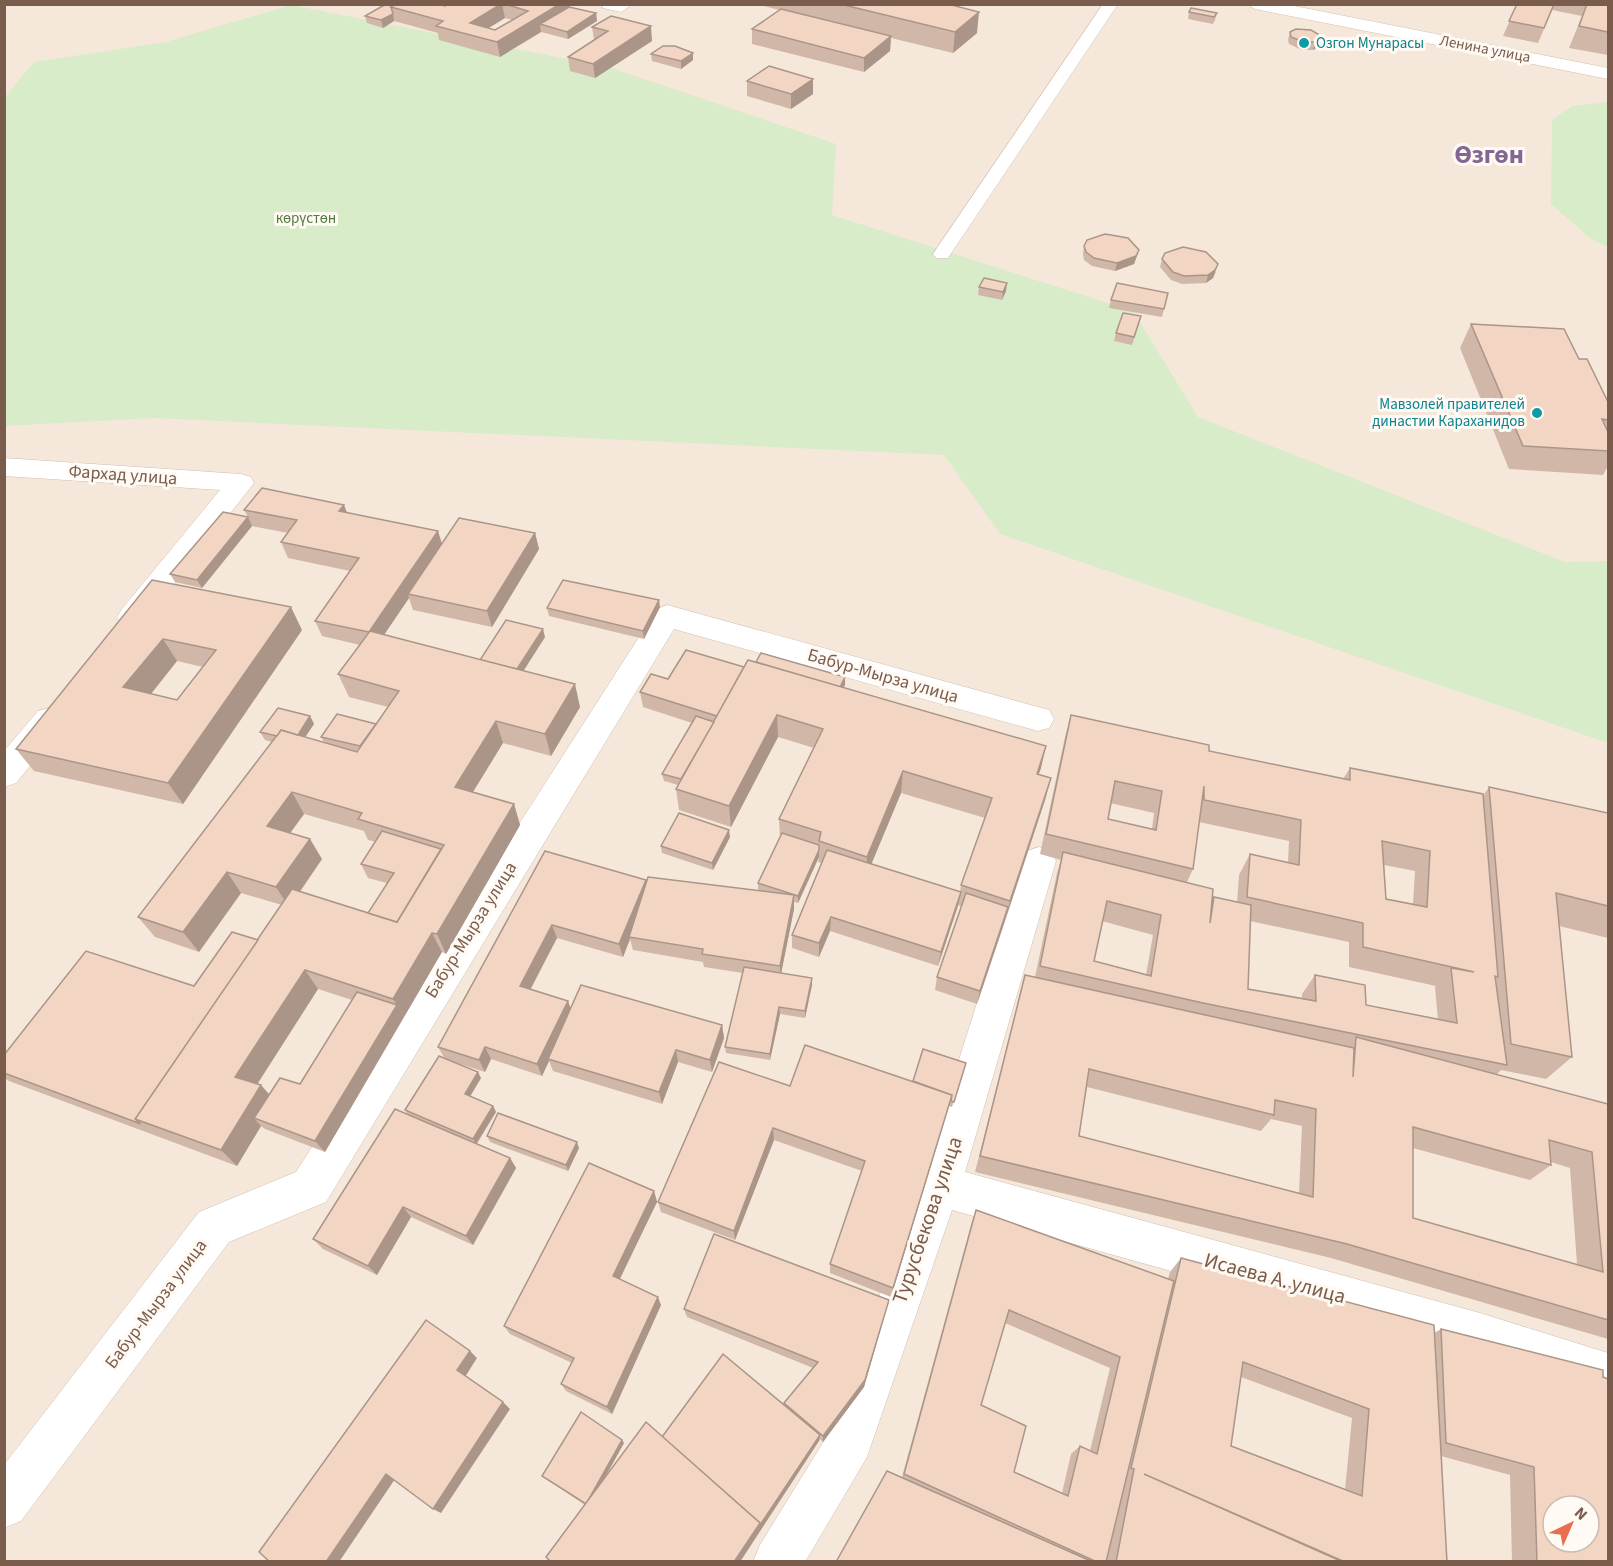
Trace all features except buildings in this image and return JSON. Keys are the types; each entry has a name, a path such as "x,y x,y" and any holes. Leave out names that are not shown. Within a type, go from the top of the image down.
{"street":[{"path":"609,4 621,7 625,4"},
{"name":"Ленина улица","path":"1255,4 1608,74"},
{"name":"Фархад улица","path":"4,467 241,483 115,638"},
{"name":"Бабур-Мырза улица","path":"4,1504 214,1227 310,1187 667,616 1038,719"},
{"path":"4,774 64,701"},
{"name":"Турусбекова улица","path":"777,1562 851,1441 940,1186 1038,861"},
{"name":"Исаева А. улица","path":"940,1186 1480,1335 1608,1376"}],"lane":[{"path":"942,254 1093,27 1111,4"}],"shaded area":[{"name":"Өзгөн","path":"5,5 1608,5 1608,1561 5,1562"}],"green space":[{"name":"көрүстөн","path":"291,5 612,68 836,144 832,215 1133,311 1198,417 1565,562 1608,561 1608,743 1000,534 944,455 154,418 5,426 5,97 34,62 166,42"},
{"path":"1608,102 1608,247 1591,239 1551,204 1552,120 1572,106"}],"place":[{"name":"Озгон Мунарасы","path":"1304,43"},
{"name":"Мавзолей правителей династии Караханидов","path":"1537,413"}],"district":[{"name":"Өзгөн","path":"1489,154"}]}
